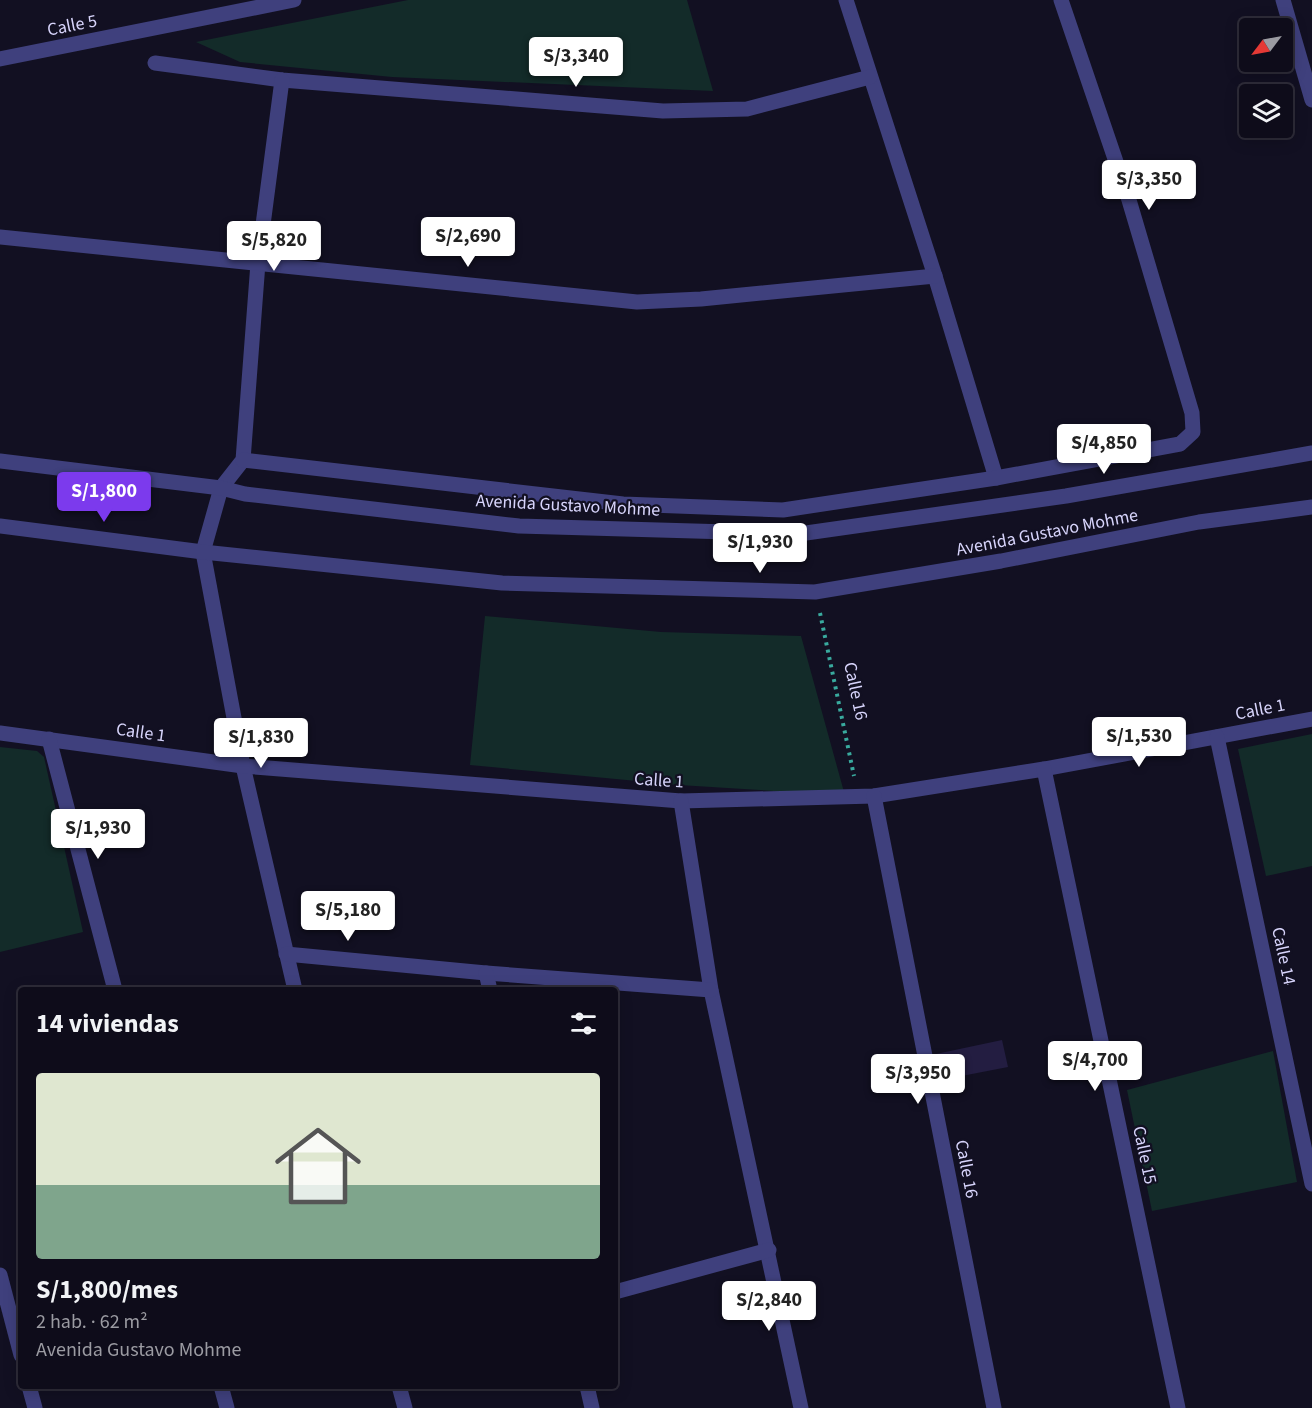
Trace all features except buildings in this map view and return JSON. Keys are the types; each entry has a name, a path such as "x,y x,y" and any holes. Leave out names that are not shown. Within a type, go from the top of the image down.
{"street":[{"name":"Calle 5","path":"0,59 294,0"},
{"path":"846,0 935,276 996,478"},
{"path":"243,460 623,504 783,510 996,478 1180,444 1193,432 1192,413 1132,212 1061,0"},
{"path":"1282,0 1312,100"},
{"path":"155,63 282,80 663,111 747,109 870,76"},
{"path":"282,80 258,263 243,460 221,488 203,552 243,766 294,987"},
{"path":"0,237 637,302 701,299 935,276"},
{"name":"Avenida Gustavo Mohme","path":"0,460 221,488 245,495 519,526 799,534 1066,496 1312,453"},
{"name":"Avenida Gustavo Mohme","path":"0,526 203,552 502,583 815,592 1001,561 1199,522 1312,507"},
{"name":"Calle 1","path":"0,733 243,766 681,801 867,797 1044,769 1312,719"},
{"name":"Calle 14","path":"1217,737 1312,1184"},
{"path":"49,739 115,987"},
{"name":"Calle 15","path":"1044,769 1178,1408"},
{"name":"Calle 16","path":"867,797 994,1408"},
{"path":"681,801 711,990 769,1250 801,1408"},
{"path":"286,954 486,973 711,990"},
{"path":"486,973 489,987"},
{"path":"618,1291 769,1250"},
{"path":"0,1275 18,1344"},
{"path":"30,1389 35,1408"},
{"path":"222,1389 226,1408"},
{"path":"400,1389 405,1408"},
{"path":"588,1389 592,1408"}],"path":[{"name":"Calle 16","path":"815,592 867,797"}],"green space":[{"path":"408,0 687,0 713,91 392,77 240,62 196,42"},
{"path":"485,616 661,632 801,636 844,792 822,794 679,785 470,765"},
{"path":"1312,734 1312,866 1266,876 1238,749"},
{"path":"0,747 37,751 44,757 83,932 0,952"},
{"path":"1273,1051 1297,1182 1152,1211 1127,1090"}]}
